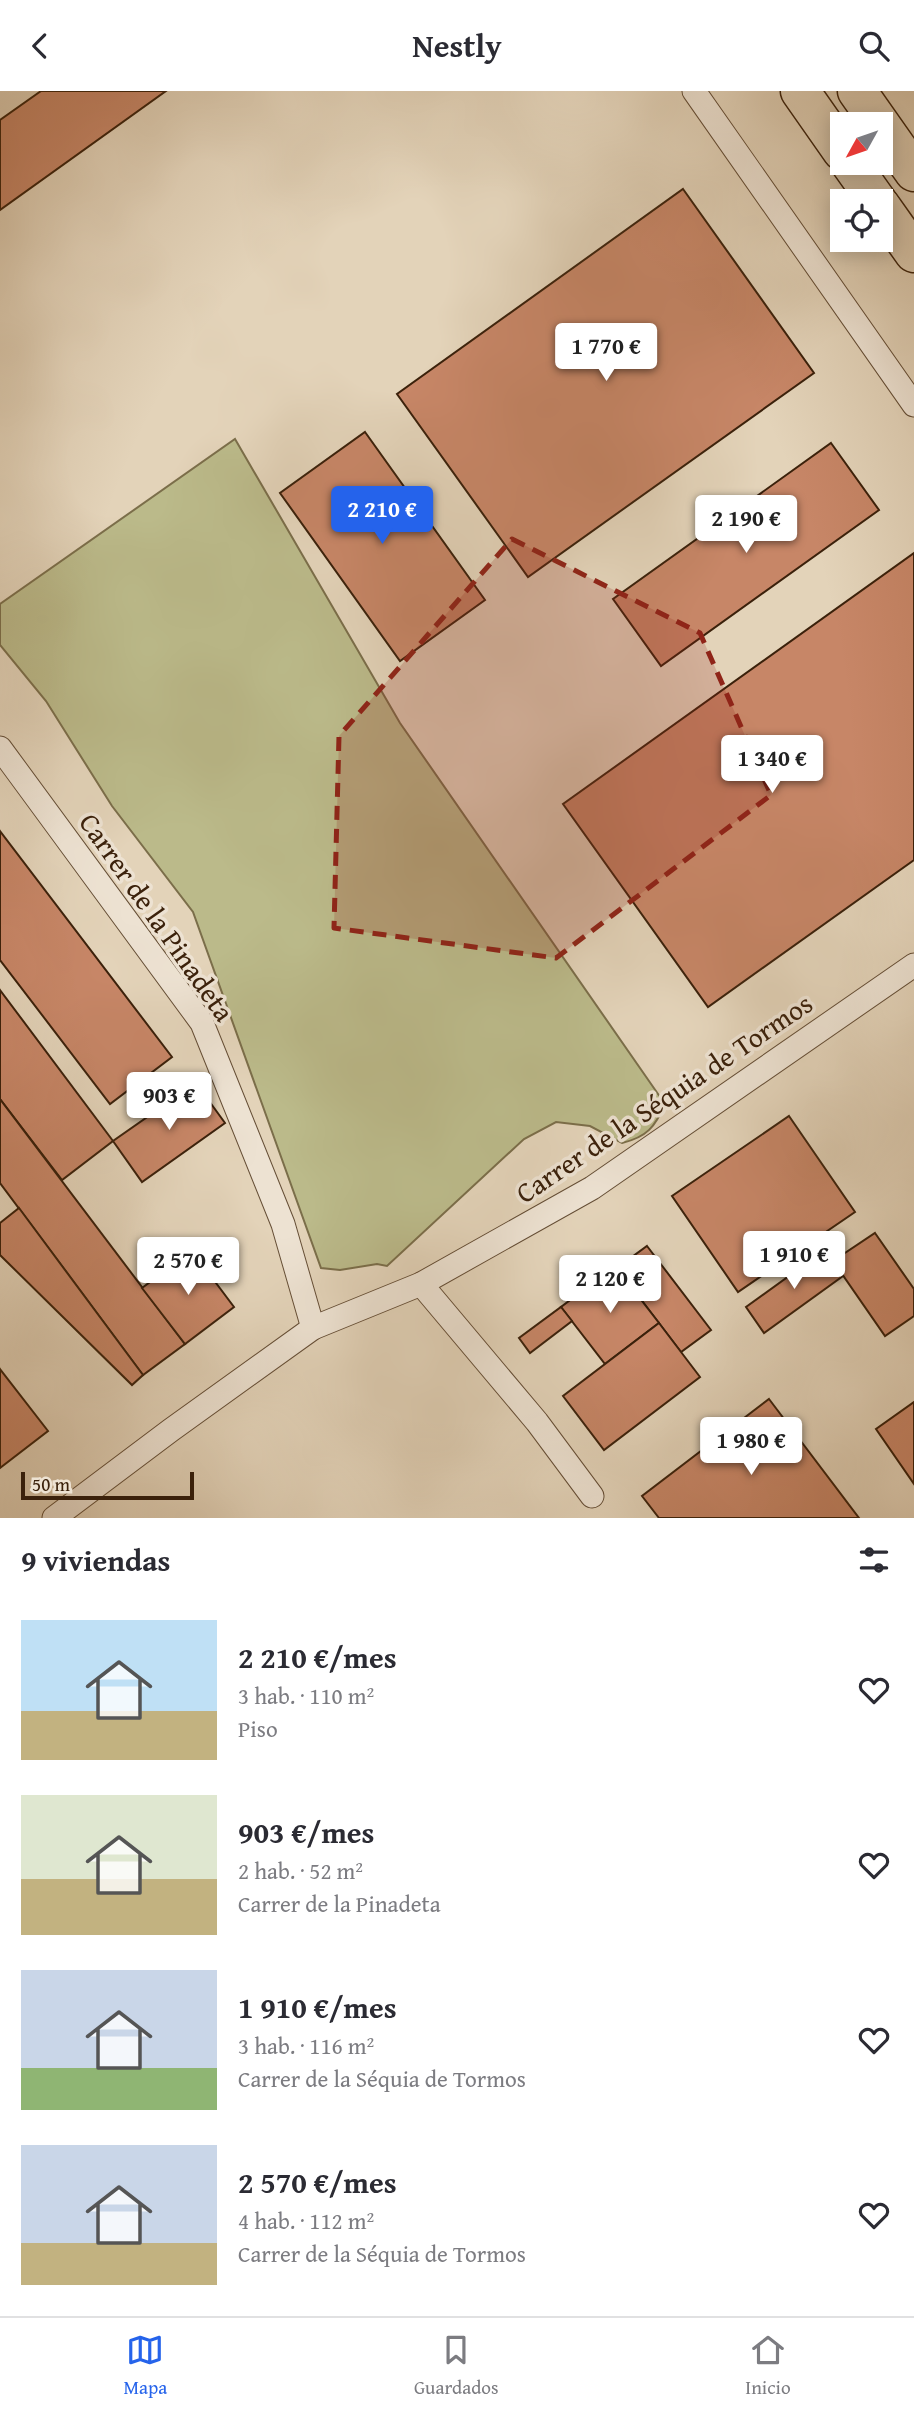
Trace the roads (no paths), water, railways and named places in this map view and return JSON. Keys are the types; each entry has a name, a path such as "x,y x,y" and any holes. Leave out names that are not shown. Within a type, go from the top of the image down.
{"highway":[{"path":"800,91 830,134"},
{"path":"857,91 914,172"},
{"path":"893,223 914,253"}],"street":[{"path":"694,91 914,405"},
{"name":"Carrer de la Pinadeta","path":"0,748 202,1023 283,1224 313,1328"},
{"name":"Carrer de la Séquia de Tormos","path":"54,1518 313,1328 421,1284 592,1188 914,965"},
{"path":"421,1284 537,1422 592,1496"}]}
